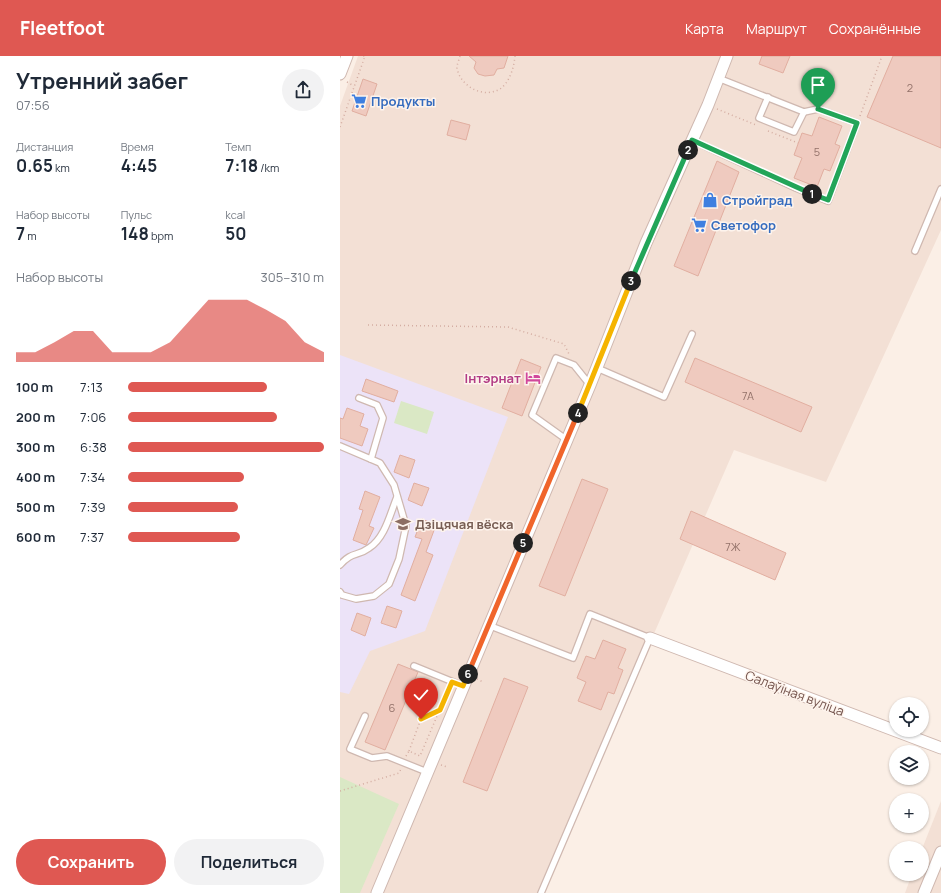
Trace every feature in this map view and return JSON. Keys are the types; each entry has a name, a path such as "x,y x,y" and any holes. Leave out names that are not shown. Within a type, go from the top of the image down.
{"street":[{"path":"340,74 347,56"},
{"path":"381,893 427,772 590,385 646,244 708,105 727,56"},
{"name":"Салаўіная вуліца","path":"650,638 941,748"},
{"path":"924,893 941,852"}],"lane":[{"path":"692,140 796,188 828,200 857,123 818,109 804,112 718,78"},
{"path":"768,97 759,118 794,132 804,112"},
{"path":"915,250 941,189"},
{"path":"597,368 664,397 692,334"},
{"path":"567,440 532,416 556,358 574,364 590,385"},
{"path":"359,398 377,406 383,418 371,459"},
{"path":"340,446 380,463 394,485 406,526 399,559 388,584 374,596 356,599 342,595 340,592"},
{"path":"340,565 348,556 369,549 381,537 397,497"},
{"path":"488,625 573,658 590,614 650,638 541,893"},
{"path":"414,666 452,682 465,681"},
{"path":"365,716 350,749 372,758 387,756 427,772"}],"path":[{"path":"340,127 364,56"},
{"path":"460,56 457,67 461,80 471,89 486,92 500,89 510,77 515,56"},
{"path":"857,123 882,56"},
{"path":"708,105 756,126"},
{"path":"763,129 798,143"},
{"path":"368,325 508,327 564,344 574,364"},
{"path":"465,681 483,682"},
{"path":"409,751 420,756 452,682"},
{"path":"340,791 399,773 421,719 440,710"}],"shaded area":[{"path":"358,56 941,56 941,230 826,482 734,450 541,893 340,893 340,106"},
{"name":"Дзіцячая вёска","path":"340,355 508,417 425,631 370,651 349,694 340,692"},
{"path":"941,801 941,893 905,893 909,881 929,881 929,841 925,841"}],"green space":[{"path":"401,401 434,412 427,434 394,423"},
{"path":"340,777 399,804 360,893 340,893"}],"building":[{"path":"469,56 508,56 504,68 497,69 494,75 485,76 478,74 474,68 476,62"},
{"path":"762,56 790,56 783,73 759,64"},
{"path":"893,56 941,56 941,148 867,117"},
{"path":"363,79 377,84 366,116 352,111"},
{"path":"819,117 842,126 835,144 840,146 830,171 824,169 817,187 794,178 802,158 794,155 802,133 812,136"},
{"path":"451,120 470,125 466,140 447,135"},
{"path":"717,161 739,172 698,276 674,266"},
{"path":"695,358 812,407 801,432 685,382"},
{"path":"521,359 541,367 522,416 502,408"},
{"path":"366,379 398,391 394,402 362,391"},
{"path":"347,408 364,414 360,426 368,429 362,446 340,438 340,418 343,419"},
{"path":"400,455 415,460 409,478 394,472"},
{"path":"582,479 608,489 565,596 539,586"},
{"path":"414,483 429,488 422,506 408,500"},
{"path":"365,491 380,497 369,526 374,528 366,545 353,540 363,510 359,509"},
{"path":"691,511 786,553 775,580 680,539"},
{"path":"422,519 436,525 426,552 433,555 415,601 401,595 422,539 415,537"},
{"path":"387,606 402,611 396,628 381,623"},
{"path":"357,613 371,618 365,636 351,630"},
{"path":"603,640 626,649 618,668 623,670 614,694 608,692 601,710 578,701 586,682 577,678 586,656 595,659"},
{"path":"398,664 418,672 385,750 365,742"},
{"path":"504,678 528,687 487,791 463,782"}],"place":[{"name":"Продукты","path":"359,101"},
{"name":"Стройград","path":"710,200"},
{"name":"Светофор","path":"699,225"},
{"name":"Інтэрнат","path":"533,378"},
{"name":"Дзіцячая вёска","path":"403,524"}],"route":[{"path":"421,719 440,710 452,682 463,686 590,385 646,244 692,140 796,188 828,200 857,123 818,109"}]}
